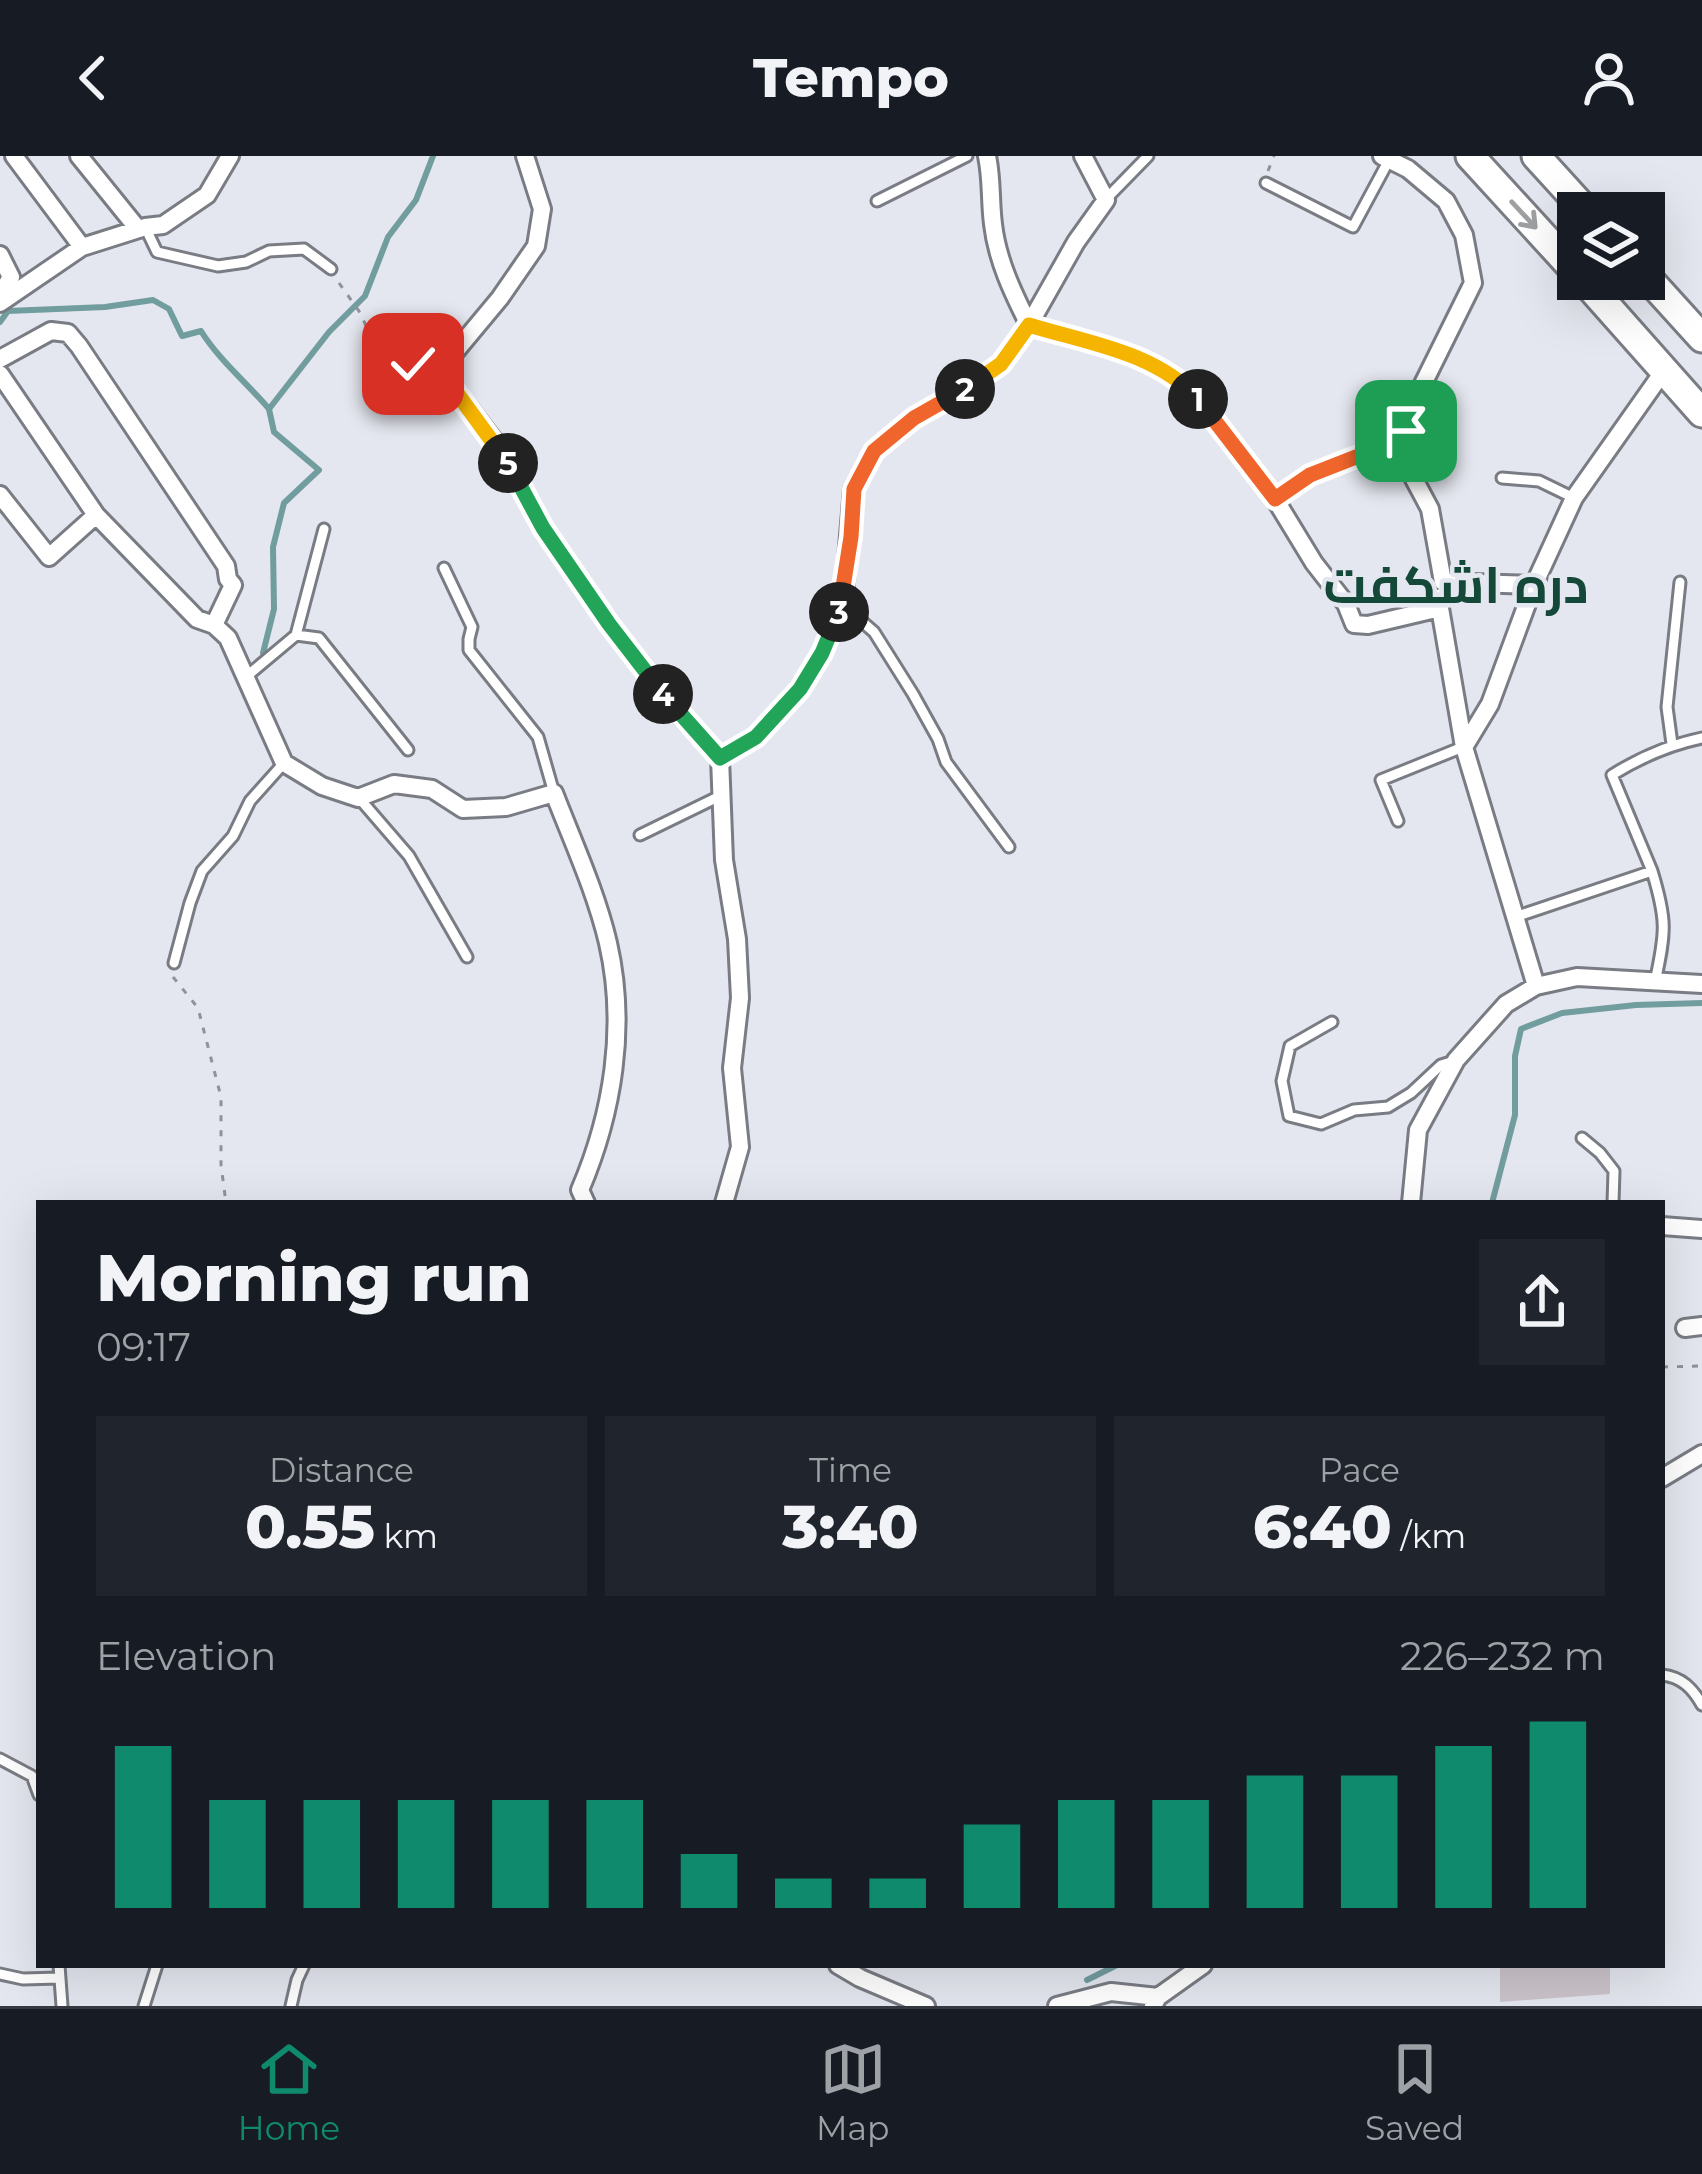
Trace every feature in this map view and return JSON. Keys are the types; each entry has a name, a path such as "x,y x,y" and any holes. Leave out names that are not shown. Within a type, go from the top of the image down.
{"main road":[{"path":"1470,156 1557,251"},
{"path":"1536,156 1569,192"},
{"path":"1665,297 1702,338"},
{"path":"1602,300 1702,413"}],"street":[{"path":"14,156 82,247"},
{"path":"79,156 142,228"},
{"path":"0,299 82,247 163,225 206,194 230,156"},
{"path":"525,156 542,209 536,246 440,370 503,453 543,528 609,624 671,705 720,758 724,860 737,939 740,998 732,1068 740,1147 725,1200"},
{"path":"987,156 993,227 1008,283 1029,325 1151,362 1180,381 1275,499 1346,604 1354,624 1440,608"},
{"path":"720,758 756,737 800,689 822,653 843,605 854,489 874,451 914,418 1001,364 1106,200 1083,156"},
{"path":"1386,158 1408,169 1447,201 1464,235 1473,283 1422,386 1406,431 1414,479 1430,509 1443,582 1440,608 1464,747 1536,986"},
{"path":"0,255 11,277 0,299"},
{"path":"0,358 51,331 68,333 79,346 226,566 233,585 214,625"},
{"path":"1464,747 1490,704 1534,585 1574,498 1665,369"},
{"path":"0,374 96,515 196,619 214,625 228,638 284,763 322,786 358,798 394,784 432,789 463,809 506,807 554,793 608,941 618,1005 613,1072 598,1148 580,1190 585,1200"},
{"path":"0,495 49,556 96,515"},
{"path":"1443,582 1534,585"},
{"path":"1412,1200 1418,1130 1456,1060 1506,1004 1536,986 1577,977 1702,984"},
{"path":"1665,1226 1702,1228"},
{"path":"1665,1476 1702,1454"},
{"path":"843,1968 926,2006"},
{"path":"1057,2006 1111,1992 1155,2002 1198,1968"}],"lane":[{"path":"877,201 967,156"},
{"path":"1106,200 1148,156"},
{"path":"1266,183 1353,226 1386,158"},
{"path":"142,228 157,252 182,259 218,266 246,262 269,251 304,249 331,269"},
{"path":"373,344 413,364 440,370"},
{"path":"1275,499 1310,475 1407,437"},
{"path":"1502,478 1540,481 1574,498"},
{"path":"247,676 296,635 324,529"},
{"path":"444,568 472,627 470,650 538,737 554,793"},
{"path":"1672,744 1667,707 1680,582"},
{"path":"843,605 874,632 914,694 946,762 1009,847"},
{"path":"296,635 319,638 408,750"},
{"path":"1655,982 1664,942 1664,913 1612,775 1672,744 1702,737"},
{"path":"1398,821 1381,780 1464,747"},
{"path":"174,963 202,872 232,836 250,801 284,763"},
{"path":"640,835 722,795"},
{"path":"358,798 409,856 467,957"},
{"path":"1515,917 1652,871"},
{"path":"1332,1022 1290,1046 1282,1081 1289,1116 1321,1124 1354,1110 1388,1106 1411,1093 1441,1065 1456,1060"},
{"path":"1582,1138 1614,1171 1612,1200"},
{"path":"1665,1675 1692,1687 1702,1706"},
{"path":"0,1760 32,1776 36,1787"},
{"path":"59,1968 62,2006"},
{"path":"144,2006 156,1968"},
{"path":"291,2006 303,1968"},
{"path":"0,1975 59,1978"}],"path":[{"path":"331,269 361,314 373,344"},
{"path":"174,963 172,976 198,1008 221,1097 226,1200"},
{"path":"1665,1367 1702,1366"}],"building":[{"path":"1500,1968 1610,1968 1610,1994 1500,2002"}],"waterway":[{"path":"263,653 274,609 273,547 284,503 319,470 274,432 269,409 329,332 365,296 388,237 416,200 433,156"},
{"path":"0,322 8,311 153,300 169,309 182,336 201,331 269,409"},
{"path":"1493,1200 1515,1115 1515,1056 1521,1029 1562,1013 1702,1003"},
{"path":"1087,1980 1111,1968"}],"district":[{"name":"دره اشکفت","path":"1456,585"}],"route":[{"path":"413,364 440,370 503,453 543,528 609,624 671,705 720,758 756,737 800,689 822,653 843,605 854,489 874,451 914,418 1001,364 1029,325 1151,362 1180,381 1275,499 1310,475 1407,437 1406,431"}]}
